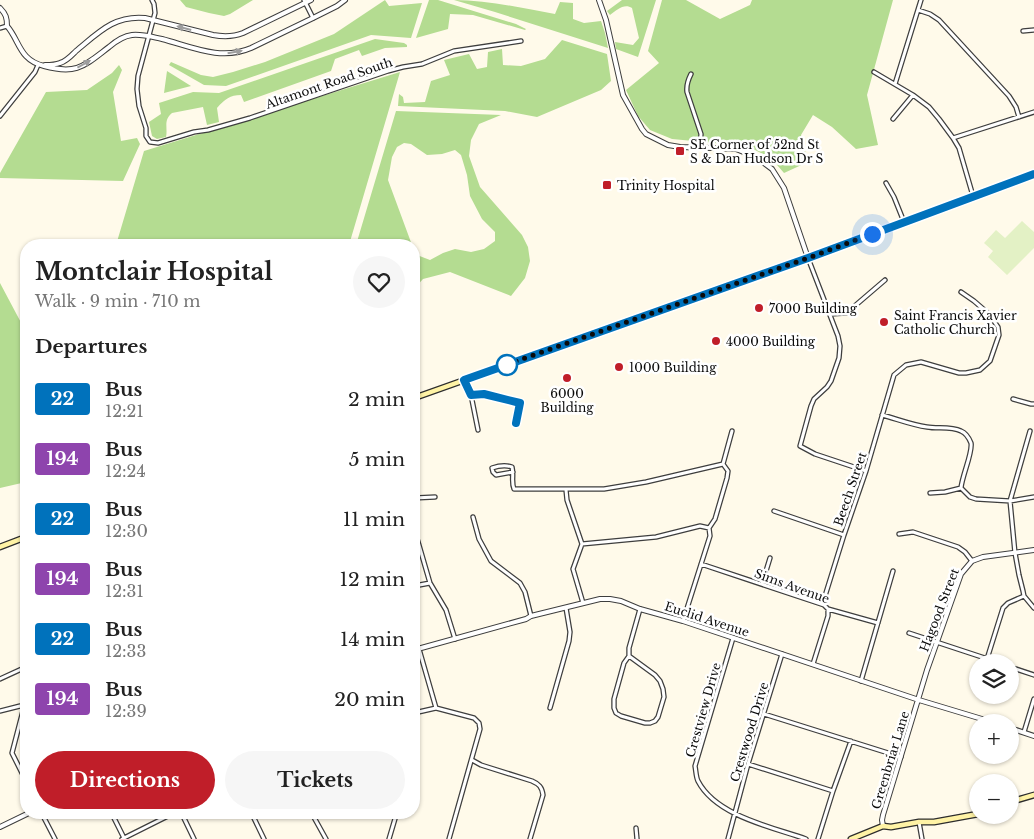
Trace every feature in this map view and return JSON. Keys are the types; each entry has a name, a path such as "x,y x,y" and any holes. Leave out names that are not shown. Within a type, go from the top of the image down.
{"main road":[{"path":"420,396 808,258 1034,174"},
{"path":"0,547 20,539"},
{"path":"1019,799 1034,795"},
{"path":"851,839 883,826 891,827 919,822 934,822 969,816"}],"street":[{"path":"150,36 155,13 152,0"},
{"path":"38,65 54,65 63,62 105,27 119,20 134,17 223,37 233,36 243,33 305,1 311,0"},
{"path":"0,8 7,18 7,26 13,32 21,51 27,57 38,65 70,70 82,67 121,38 137,34 210,52 231,54 246,50 346,0"},
{"path":"599,0 606,20 623,96 646,134 668,146 736,149 756,157 772,169 778,177 784,188 840,346 839,358 831,381 814,399 800,446 815,454 866,471"},
{"path":"895,84 921,0"},
{"path":"305,1 313,18"},
{"path":"918,10 930,14 939,20 1010,96 1016,106 1019,117"},
{"path":"0,28 7,26"},
{"path":"1023,32 1034,30"},
{"name":"Altamont Road South","path":"150,36 138,76 137,89 139,106 146,128 146,136 150,142 158,143 250,118 388,71 419,65 449,53 520,41"},
{"path":"0,116 30,79 38,65"},
{"path":"874,72 913,95 929,107 959,148 974,196"},
{"path":"692,74 686,87 701,134 700,148"},
{"path":"894,119 913,95"},
{"path":"953,138 1034,112"},
{"path":"886,184 894,197 904,222"},
{"path":"830,314 850,310 885,280"},
{"name":"Beech Street","path":"824,605 825,596 866,471 894,375 906,365 921,362 959,373 966,373 980,370 990,361 999,335 998,327 989,314 961,292"},
{"path":"464,380 471,395 478,430"},
{"path":"471,395 484,394 520,403 516,423"},
{"path":"1013,399 1034,404"},
{"path":"882,415 928,428 962,431 967,436 971,448 961,488"},
{"path":"723,464 732,431"},
{"path":"1030,431 1010,501 1019,575 1024,596 1034,608"},
{"path":"513,472 496,475 492,468 512,467 513,472 512,484 514,489 566,490 604,489 723,464"},
{"path":"684,621 710,536 709,528 715,520 728,478 728,471 723,464"},
{"path":"930,493 961,488"},
{"path":"961,488 970,497 976,499 1010,501 1034,497"},
{"path":"566,490 567,500 582,544 573,568 583,603"},
{"path":"420,498 435,497"},
{"path":"774,511 844,535"},
{"path":"473,518 479,539 491,561 520,583 525,592 531,616"},
{"path":"582,544 656,537 700,526 709,528"},
{"path":"899,534 913,532 958,547 972,561"},
{"path":"420,549 430,583 446,610 455,639"},
{"name":"Hagood Street","path":"919,700 927,670 962,574 972,561 983,557 1034,550"},
{"path":"762,584 770,558"},
{"name":"Sims Avenue","path":"701,564 824,605 828,609 878,623"},
{"path":"861,681 893,571"},
{"path":"420,585 430,583"},
{"path":"989,654 1003,608 1008,603 1024,596"},
{"name":"Euclid Avenue","path":"420,649 531,616 600,599 610,599 684,621 969,715"},
{"path":"550,708 569,641 570,632 566,608"},
{"path":"629,656 655,675 663,689 664,697 658,717 650,723 621,716 616,713 614,708 614,699 624,663 629,656 629,648 640,609"},
{"path":"813,664 828,616 828,609"},
{"path":"908,633 971,654"},
{"name":"Crestview Drive","path":"733,638 695,766 697,780 710,798 734,814 806,839"},
{"name":"Crestwood Drive","path":"728,839 748,764 782,654"},
{"path":"420,662 436,708"},
{"path":"0,679 20,670"},
{"path":"1019,670 1034,675"},
{"path":"1024,732 1034,699"},
{"name":"Greenbriar Lane","path":"883,826 882,820 900,757 919,700"},
{"path":"0,710 20,706"},
{"path":"420,712 436,708 474,718 479,723 480,735 449,839"},
{"path":"764,714 900,757"},
{"path":"20,722 12,752 20,769"},
{"path":"1019,731 1034,736"},
{"path":"818,839 851,741"},
{"path":"472,760 532,781 542,789 543,795 530,839"},
{"path":"748,764 833,792"},
{"path":"0,827 20,817"},
{"path":"45,819 55,839"},
{"path":"114,819 124,839 163,819"},
{"path":"184,819 194,839"},
{"path":"254,819 264,839"},
{"path":"315,819 326,839"},
{"path":"389,839 394,819"},
{"path":"919,822 922,839"},
{"path":"636,828 637,839"},
{"path":"790,839 791,834"}],"green space":[{"path":"180,0 253,0 224,16 186,7"},
{"path":"385,0 389,6 422,3 411,38 371,35 226,86 204,85 169,65 171,62 201,75 213,77 233,72 265,62 334,34"},
{"path":"429,0 438,0 516,24 526,29 473,15 450,14 448,29 416,38"},
{"path":"454,0 492,3 555,14 560,2 573,3 573,19 584,23 601,21 608,48 495,12"},
{"path":"622,0 656,0 638,57 616,49 615,42 633,45 639,38 632,8 626,6 610,15 607,11"},
{"path":"662,0 686,0 720,19 750,5 752,0 893,0 867,95 878,145 856,149 832,127 813,115 801,135 808,162 784,173 771,158 747,146 672,139 650,130 638,116 626,90 659,63 648,51"},
{"path":"375,39 404,43 407,47 385,48 362,56 359,50 335,59 331,71 244,102 241,95 231,97 217,108 219,122 207,125 203,107 172,113 167,121 166,137 157,139 152,136 149,122 161,114 159,103 193,92 219,93"},
{"path":"562,40 607,54 611,81 601,90 537,117 505,111 398,106 399,94 403,97 404,103 425,102 431,81 450,75 444,60 469,54 477,69 487,67 488,52 502,49 503,65 521,66 545,59"},
{"path":"119,65 122,70 113,92 121,141 137,138 140,144 123,181 0,178 0,173 46,92 87,90 112,73"},
{"path":"167,71 191,86 164,93"},
{"path":"400,72 351,239 118,239 144,151"},
{"path":"396,111 501,115 479,124 471,140 469,156 480,187 522,235 528,247 530,261 525,278 511,296 450,272 423,279 420,282 420,256 430,260 455,249 471,252 484,249 495,241 495,232 482,219 470,196 467,175 461,155 455,150 442,154 427,155 411,144 404,143 397,147 392,157 388,180 410,239 358,239"},
{"path":"1022,221 1034,232 1034,248 1007,275 988,257 993,251 984,243 996,230 1005,238"},
{"path":"0,283 20,321 20,483 0,488"}],"bus line":[{"name":"22","path":"516,423 520,403 484,394 471,395 464,380 808,258 1034,174"}],"place":[{"name":"SE Corner of 52nd St S & Dan Hudson Dr S","path":"680,151"},
{"name":"Trinity Hospital","path":"607,185"},
{"name":"7000 Building","path":"759,308"},
{"name":"Saint Francis Xavier Catholic Church","path":"884,322"},
{"name":"4000 Building","path":"716,341"},
{"name":"1000 Building","path":"619,367"},
{"name":"6000 Building","path":"567,378"}],"route":[{"path":"507,365 503,366 872,234"}]}
